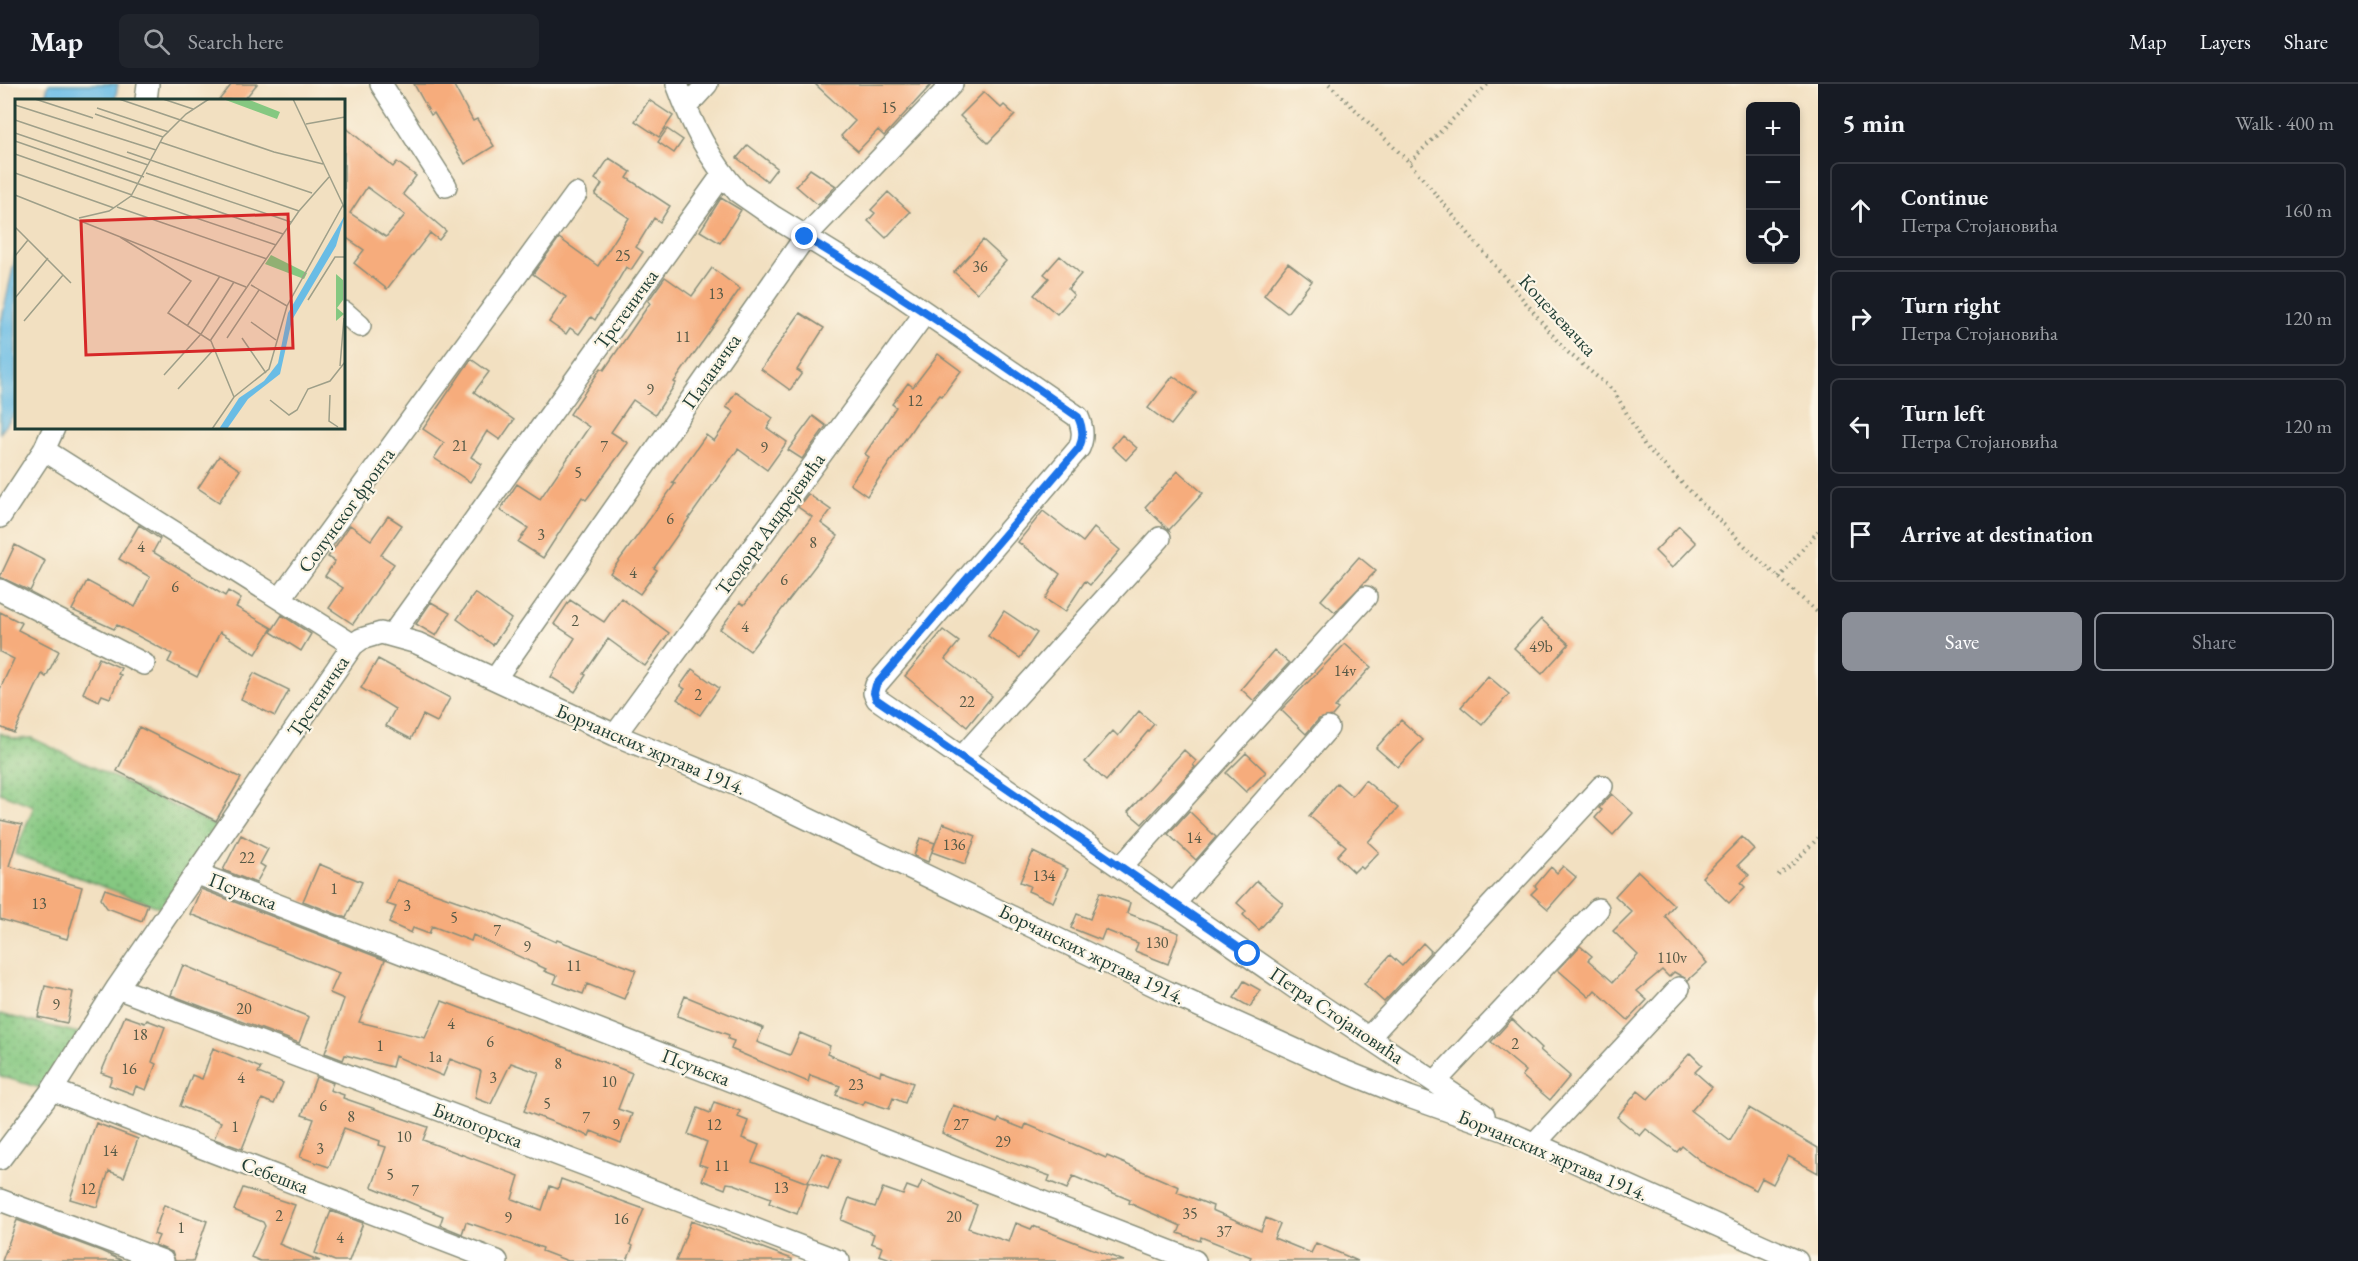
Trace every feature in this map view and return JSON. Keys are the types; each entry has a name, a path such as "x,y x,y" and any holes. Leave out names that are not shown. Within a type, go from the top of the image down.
{"street":[{"path":"146,99 148,84"},
{"path":"381,84 446,186"},
{"name":"Петра Стојановића","path":"677,84 700,139 738,192 805,237 888,287 1078,417 1083,434 1079,448 876,685 874,693 882,704 1506,1131"},
{"path":"686,107 707,84"},
{"name":"Паланачка","path":"495,679 805,237 952,84"},
{"name":"Трстеничка","path":"0,1159 52,1090 117,988 198,874 353,645 370,635 392,634 723,174"},
{"name":"Солунског фронта","path":"280,599 576,194"},
{"path":"345,313 360,326"},
{"name":"Теодора Андрејевића","path":"615,735 925,313"},
{"path":"0,517 44,450 54,429"},
{"path":"44,450 353,645"},
{"path":"962,759 1160,538"},
{"path":"0,591 144,664"},
{"path":"1120,867 1366,597"},
{"name":"Борчанских жртава 1914.","path":"392,634 615,735 746,789 1168,992 1334,1067 1409,1097 1506,1131 1797,1261"},
{"path":"1174,904 1328,728"},
{"path":"1369,1037 1602,786"},
{"name":"Псуњска","path":"198,874 1195,1261"},
{"path":"1435,1082 1598,909"},
{"name":"Билогорска","path":"117,988 839,1261"},
{"path":"1534,1144 1679,988"},
{"name":"Себешка","path":"52,1090 497,1261"},
{"path":"0,1200 163,1261"}],"path":[{"name":"Коцељевачка","path":"1329,84 1410,162 1565,350 1614,391 1645,446 1779,578 1818,613"},
{"path":"1410,162 1488,84"},
{"path":"1779,578 1818,531"},
{"path":"1778,875 1790,867 1818,838"}],"green space":[{"path":"0,733 15,739 32,738 222,829 167,910 15,854 34,806 0,793"},
{"path":"0,1014 83,1034 47,1090 0,1076"}],"water":[{"path":"48,84 118,84 115,99 45,99"},
{"path":"15,259 15,413 0,433 0,327"}],"building":[{"path":"232,84 257,84 245,99 220,99"},
{"path":"414,84 453,84 473,121 477,119 494,146 465,164 434,113 431,115"},
{"path":"815,84 932,84 884,136 878,130 858,151 841,136 855,121"},
{"path":"984,92 1001,108 1004,105 1015,115 988,143 960,116"},
{"path":"649,100 673,116 659,137 635,121"},
{"path":"345,127 393,167 397,162 416,176 403,194 446,231 439,240 430,233 387,289 354,263 364,250 345,237","holes":["367,187 405,215 386,237 350,213"]},
{"path":"667,129 683,140 674,153 658,142"},
{"path":"748,145 777,168 767,181 737,158"},
{"path":"609,158 631,172 627,178 670,206 660,222 654,218 636,247 643,252 631,270 626,267 595,320 591,317 579,334 570,328 566,334 549,322 566,297 533,274 559,238 598,266 629,218 595,195 602,184 595,179"},
{"path":"810,169 836,186 818,205 796,186"},
{"path":"888,192 910,212 886,238 868,221 875,213 871,210"},
{"path":"721,198 741,210 720,243 700,231"},
{"path":"983,240 1006,261 977,293 954,272"},
{"path":"1060,256 1081,274 1068,289 1074,295 1057,314 1034,295 1049,278 1044,274"},
{"path":"1288,263 1312,281 1287,313 1264,295"},
{"path":"712,268 740,289 674,382 676,383 655,415 633,400 611,432 628,443 586,500 582,497 543,558 518,542 528,528 500,510 517,484 540,499 589,427 570,414 601,368 604,370 665,277 692,296"},
{"path":"800,313 824,328 797,370 802,373 790,390 761,369"},
{"path":"938,354 961,371 942,396 940,395 917,422 867,496 850,484 869,457 865,454 896,407 892,404 908,383 913,387"},
{"path":"471,359 489,372 474,392 514,420 500,440 487,431 471,457 482,464 470,482 434,458 444,443 423,429"},
{"path":"1173,376 1196,393 1171,425 1148,408"},
{"path":"736,392 773,418 767,428 787,442 767,470 738,449 654,568 657,570 640,594 610,573 675,484 672,483 706,435 714,441 734,412 726,407"},
{"path":"813,416 826,426 802,459 788,450"},
{"path":"1122,435 1137,448 1126,460 1112,447"},
{"path":"219,456 240,470 219,502 198,488"},
{"path":"1178,471 1203,493 1169,530 1145,507"},
{"path":"808,494 831,510 821,523 838,536 750,651 720,629 740,602 744,605 812,517 798,507"},
{"path":"1043,511 1083,542 1094,528 1120,550 1090,585 1085,581 1065,612 1045,599 1060,574 1018,542"},
{"path":"388,516 402,525 381,555 394,564 353,624 329,608 343,588 325,576 335,561 328,557 350,525 371,540"},
{"path":"139,525 160,539 153,552 225,596 228,591 241,599 236,607 272,628 256,654 220,632 197,677 168,662 172,654 117,625 114,629 72,610 87,581 135,607 150,577 119,559"},
{"path":"1679,526 1696,543 1672,568 1655,551"},
{"path":"15,545 45,561 30,591 0,577"},
{"path":"1359,557 1376,571 1335,612 1321,600"},
{"path":"475,593 511,619 493,645 457,619"},
{"path":"621,598 669,633 645,666 608,639 584,674 586,675 575,692 551,677 575,638 554,624 570,600 604,622"},
{"path":"431,602 450,613 436,636 416,624"},
{"path":"1004,611 1037,633 1020,658 988,636"},
{"path":"0,612 22,623 18,630 59,651 46,677 42,674 14,733 0,727 0,689 14,659 0,652"},
{"path":"282,615 311,634 301,651 271,632"},
{"path":"1541,619 1569,644 1542,674 1514,648"},
{"path":"943,630 959,642 945,659 992,696 967,727 905,676"},
{"path":"1345,644 1371,667 1335,707 1338,709 1332,716 1319,719 1306,734 1281,710"},
{"path":"1274,650 1289,663 1254,701 1241,689"},
{"path":"99,658 121,668 118,674 121,675 110,698 102,695 99,701 83,693"},
{"path":"378,659 450,698 437,722 423,715 411,739 386,726 395,709 361,688"},
{"path":"692,669 719,688 700,715 677,699 685,689 680,686"},
{"path":"254,673 289,690 275,716 241,699"},
{"path":"1488,676 1509,694 1482,725 1461,707"},
{"path":"1139,711 1154,724 1106,781 1085,762 1113,731 1118,736"},
{"path":"1401,720 1423,740 1398,767 1376,748"},
{"path":"139,727 241,778 216,821 117,771"},
{"path":"1184,750 1196,761 1193,765 1195,767 1142,824 1128,812"},
{"path":"1246,753 1266,772 1246,792 1226,773"},
{"path":"1365,780 1398,808 1368,842 1379,852 1363,869 1360,866 1354,872 1337,856 1346,846 1309,816 1337,783 1352,796"},
{"path":"1612,794 1633,813 1613,835 1595,818 1602,810 1599,808"},
{"path":"1189,811 1216,837 1196,860 1168,834"},
{"path":"0,820 22,825 9,866 82,887 67,939 0,919"},
{"path":"943,823 976,836 965,864 932,852"},
{"path":"241,835 268,849 260,864 265,867 256,883 223,870"},
{"path":"1742,837 1754,849 1738,865 1749,875 1741,883 1745,887 1729,903 1702,877"},
{"path":"920,838 935,843 928,862 914,856"},
{"path":"1033,852 1068,869 1053,902 1028,891 1030,886 1020,882"},
{"path":"319,864 362,882 346,918 303,901"},
{"path":"1563,866 1576,877 1548,909 1531,894 1551,867 1557,873"},
{"path":"1638,871 1674,905 1665,916 1707,963 1688,980 1674,972 1669,977 1662,970 1637,991 1647,1000 1628,1020 1595,990 1589,997 1558,970 1580,946 1592,956 1588,960 1613,982 1638,955 1613,931 1632,912 1615,896"},
{"path":"397,880 489,912 556,942 557,940 636,970 624,999 587,984 583,994 554,983 557,976 544,971 546,969 473,935 471,941 432,926 429,934 413,928 411,933 389,923 396,907 387,904"},
{"path":"1257,881 1283,903 1259,930 1243,915 1246,911 1237,903"},
{"path":"105,889 148,904 142,921 107,908 101,899"},
{"path":"201,889 385,960 359,1022 425,1038 442,1001 632,1073 618,1109 632,1114 621,1143 591,1131 589,1136 524,1111 539,1073 511,1063 491,1104 475,1098 481,1071 450,1059 443,1076 395,1056 392,1067 345,1055 343,1060 325,1053 344,999 330,993 339,973 190,914"},
{"path":"1100,892 1130,903 1127,913 1179,933 1168,964 1135,951 1138,943 1105,930 1101,940 1071,928 1077,914 1090,919"},
{"path":"1423,943 1431,951 1384,1002 1364,984 1390,955 1402,966"},
{"path":"183,965 309,1017 299,1043 171,995"},
{"path":"1244,981 1260,990 1250,1007 1234,998"},
{"path":"45,986 73,992 67,1023 38,1017"},
{"path":"685,996 763,1028 757,1042 790,1055 800,1033 830,1046 827,1054 880,1075 881,1071 913,1083 905,1103 893,1098 889,1109 865,1101 863,1105 836,1095 840,1086 810,1075 808,1082 731,1049 734,1041 728,1039 729,1035 677,1016"},
{"path":"125,1016 145,1023 147,1020 165,1027 152,1062 156,1064 146,1090 136,1086 133,1094 109,1085 112,1077 101,1073"},
{"path":"1512,1019 1542,1048 1540,1050 1570,1076 1550,1100 1522,1076 1526,1071 1491,1042"},
{"path":"213,1048 261,1068 258,1073 283,1083 274,1104 262,1099 242,1149 214,1139 221,1122 180,1106 192,1075 202,1079"},
{"path":"1690,1053 1702,1065 1695,1072 1712,1087 1691,1111 1730,1141 1749,1108 1818,1148 1818,1173 1788,1156 1773,1184 1762,1178 1756,1190 1706,1165 1682,1146 1677,1152 1646,1129 1640,1136 1617,1117 1638,1091 1648,1099"},
{"path":"316,1077 333,1083 330,1090 344,1095 343,1098 428,1127 423,1140 519,1176 512,1199 542,1210 550,1186 558,1189 561,1179 644,1209 630,1244 633,1246 627,1261 568,1261 542,1251 543,1248 466,1222 462,1234 440,1225 443,1216 372,1187 386,1147 379,1145 380,1141 344,1128 329,1167 300,1157 314,1119 302,1115"},
{"path":"714,1102 740,1111 738,1117 748,1121 742,1138 759,1145 752,1162 808,1183 797,1214 769,1203 771,1198 734,1184 727,1183 725,1189 702,1180 707,1167 699,1164 707,1142 688,1134 698,1108 710,1113"},
{"path":"953,1105 997,1123 999,1119 1024,1129 1026,1124 1106,1158 1107,1156 1179,1187 1177,1192 1213,1206 1212,1210 1261,1231 1266,1218 1280,1224 1274,1238 1311,1253 1316,1243 1358,1261 1249,1261 1251,1257 1201,1237 1200,1241 1178,1233 1181,1226 1129,1203 1130,1200 1073,1176 1067,1189 1048,1181 1050,1176 987,1154 942,1133"},
{"path":"96,1123 138,1139 124,1177 109,1171 97,1207 70,1199"},
{"path":"823,1153 840,1160 828,1190 808,1182"},
{"path":"922,1181 977,1205 968,1228 1009,1242 1016,1223 1031,1229 1033,1226 1124,1261 897,1261 879,1255 882,1247 871,1243 874,1234 841,1220 849,1198 875,1207 883,1188 903,1195 907,1186 918,1190"},
{"path":"243,1188 295,1205 279,1244 320,1261 260,1261 251,1257 265,1226 263,1222 234,1210"},
{"path":"164,1205 207,1221 193,1261 175,1261 172,1252 155,1245 159,1236 154,1234"},
{"path":"331,1211 363,1223 349,1261 335,1261 315,1253"},
{"path":"17,1220 101,1251 123,1261 2,1261"},
{"path":"691,1221 792,1259 792,1261 676,1261"}],"route":[{"path":"805,237 888,287 930,317 976,345 1078,417 1082,425 1083,441 1079,448 876,685 874,693 876,699 1248,954"}]}
